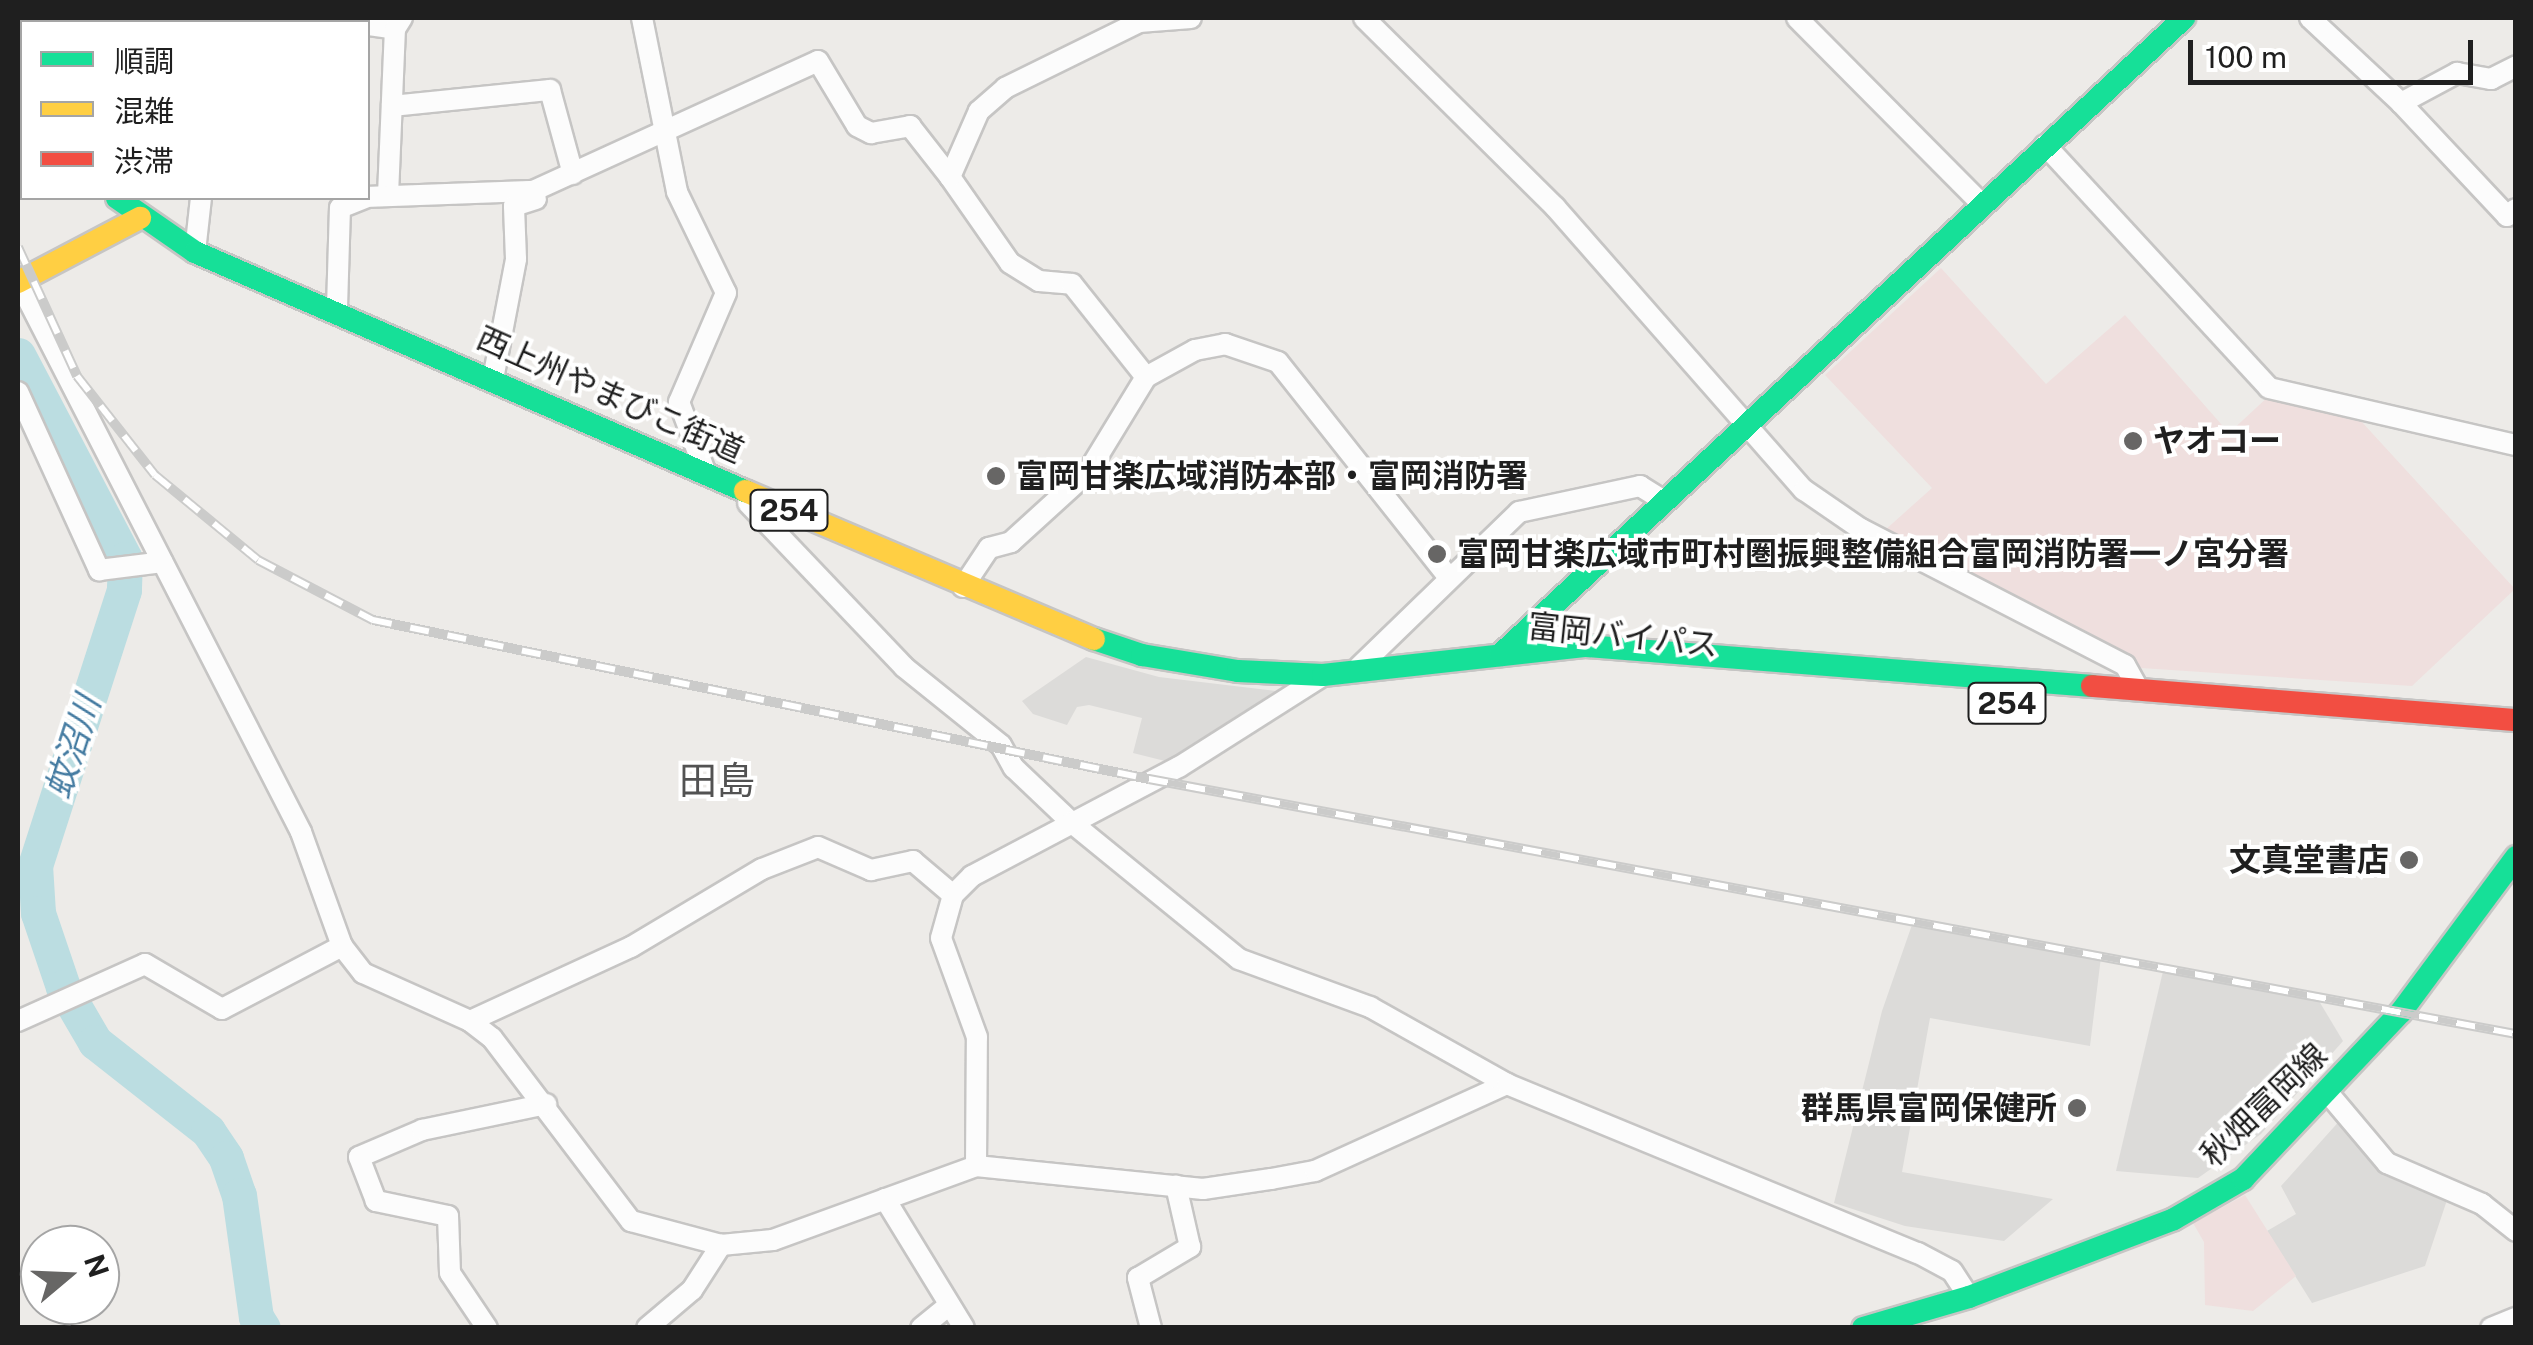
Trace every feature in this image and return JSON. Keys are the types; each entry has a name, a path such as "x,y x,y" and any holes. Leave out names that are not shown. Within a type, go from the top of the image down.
{"main road":[{"path":"1500,655 1744,422 2184,18"},
{"name":"西上州やまびこ街道","path":"119,200 140,218 195,252 337,308 964,586 1142,655 1238,671 1323,675 1500,655"},
{"path":"18,282 140,218"},
{"name":"富岡バイパス","path":"1500,655 1586,646 2516,720"},
{"name":"富岡バイパス","path":"1500,655 1586,670 2516,743"},
{"name":"秋畑富岡線","path":"1862,1328 1969,1297 2174,1219 2243,1179 2401,1012 2513,864"}],"street":[{"path":"642,18 677,192 726,293 679,402 706,474"},
{"path":"950,177 979,111 1005,88 1139,22 1191,18"},
{"path":"1364,18 1555,207 1804,490 1846,519 2125,665 2139,690"},
{"path":"1798,18 1981,203"},
{"path":"2310,18 2402,103 2507,216 2516,209"},
{"path":"370,25 398,23 392,106 374,196 539,188 656,140 665,128 818,61 857,126 871,134 910,126 1010,263 1039,280 1072,284 1146,377"},
{"path":"2402,103 2456,73 2491,79 2516,66"},
{"path":"392,106 550,90 573,174"},
{"path":"2044,145 2268,388 2512,440"},
{"path":"493,378 516,260 514,206 538,198 539,188"},
{"path":"195,252 201,200"},
{"path":"337,308 340,208 363,200"},
{"path":"18,282 155,563 301,832 342,946 363,973 470,1021 546,1104 631,1221 721,1246 773,1240 976,1166 1203,1189 1315,1171 1507,1084"},
{"path":"964,586 989,548 1011,542 1088,472 1146,377 1195,350 1224,344 1278,362 1449,578"},
{"path":"18,392 99,570 155,563"},
{"path":"732,485 904,668 1001,745 1014,768 1071,822 1239,959 1370,1007 1507,1084 1918,1253 1952,1272 1969,1297"},
{"path":"1354,672 1520,512 1640,486 1662,500"},
{"path":"976,1166 977,1036 941,938 953,894 972,876 1195,758 1323,675"},
{"path":"470,1021 631,947 762,869 818,847 871,870 913,861 953,894"},
{"path":"18,1021 145,964 222,1008 342,946"},
{"path":"2328,1093 2387,1164 2482,1204 2516,1231"},
{"path":"487,1328 450,1273 448,1216 376,1201 359,1157 422,1130 546,1104"},
{"path":"1150,1328 1138,1278 1190,1247 1176,1186"},
{"path":"885,1198 964,1328"},
{"path":"647,1328 692,1290 721,1246"},
{"path":"921,1328 948,1305"},
{"path":"2491,1328 2516,1318"}],"shaded area":[{"path":"1941,268 2046,384 2125,315 2229,433 2270,395 2361,421 2515,589 2412,686 2141,668 1884,531 1932,488 1825,375"},
{"path":"1086,657 1159,677 1293,693 1173,763 1133,753 1142,718 1089,705 1077,707 1067,725 1033,714 1022,701"},
{"path":"1914,919 2101,957 2090,1046 1930,1018 1902,1172 2053,1199 2004,1241 1905,1226 1834,1203 1882,1011"},
{"path":"2164,967 2316,996 2343,1041 2261,1134 2198,1178 2116,1171"},
{"path":"2342,1118 2387,1163 2450,1191 2425,1266 2312,1303 2267,1231 2296,1214 2281,1186"},
{"path":"2245,1195 2296,1276 2253,1311 2205,1305 2204,1242 2193,1223"}],"waterway":[{"name":"蚊沼川","path":"18,355 125,559 124,590 35,865 38,913 63,987 95,1042 208,1131 226,1158 239,1195 256,1317 263,1328"}],"railway":[{"path":"18,247 77,376 155,475 258,560 373,620 1149,779 2516,1034"}],"traffic: fast":[{"path":"1500,655 2184,18"},
{"path":"120,200 195,252 745,491"},
{"path":"1094,639 1142,655 1238,671 1323,675 1586,646 2092,686"},
{"path":"1863,1328 1969,1297 2174,1219 2243,1179 2401,1012 2516,857"}],"traffic: slow":[{"path":"18,282 140,218"},
{"path":"745,491 1094,639"}],"traffic: jam":[{"path":"2092,686 2516,720"}],"place":[{"name":"ヤオコー","path":"2133,441"},
{"name":"富岡甘楽広域消防本部・富岡消防署","path":"996,476"},
{"name":"富岡甘楽広域市町村圏振興整備組合富岡消防署一ノ宮分署","path":"1437,554"},
{"name":"文真堂書店","path":"2409,860"},
{"name":"群馬県富岡保健所","path":"2077,1108"}],"district":[{"name":"田島","path":"717,781"}]}
